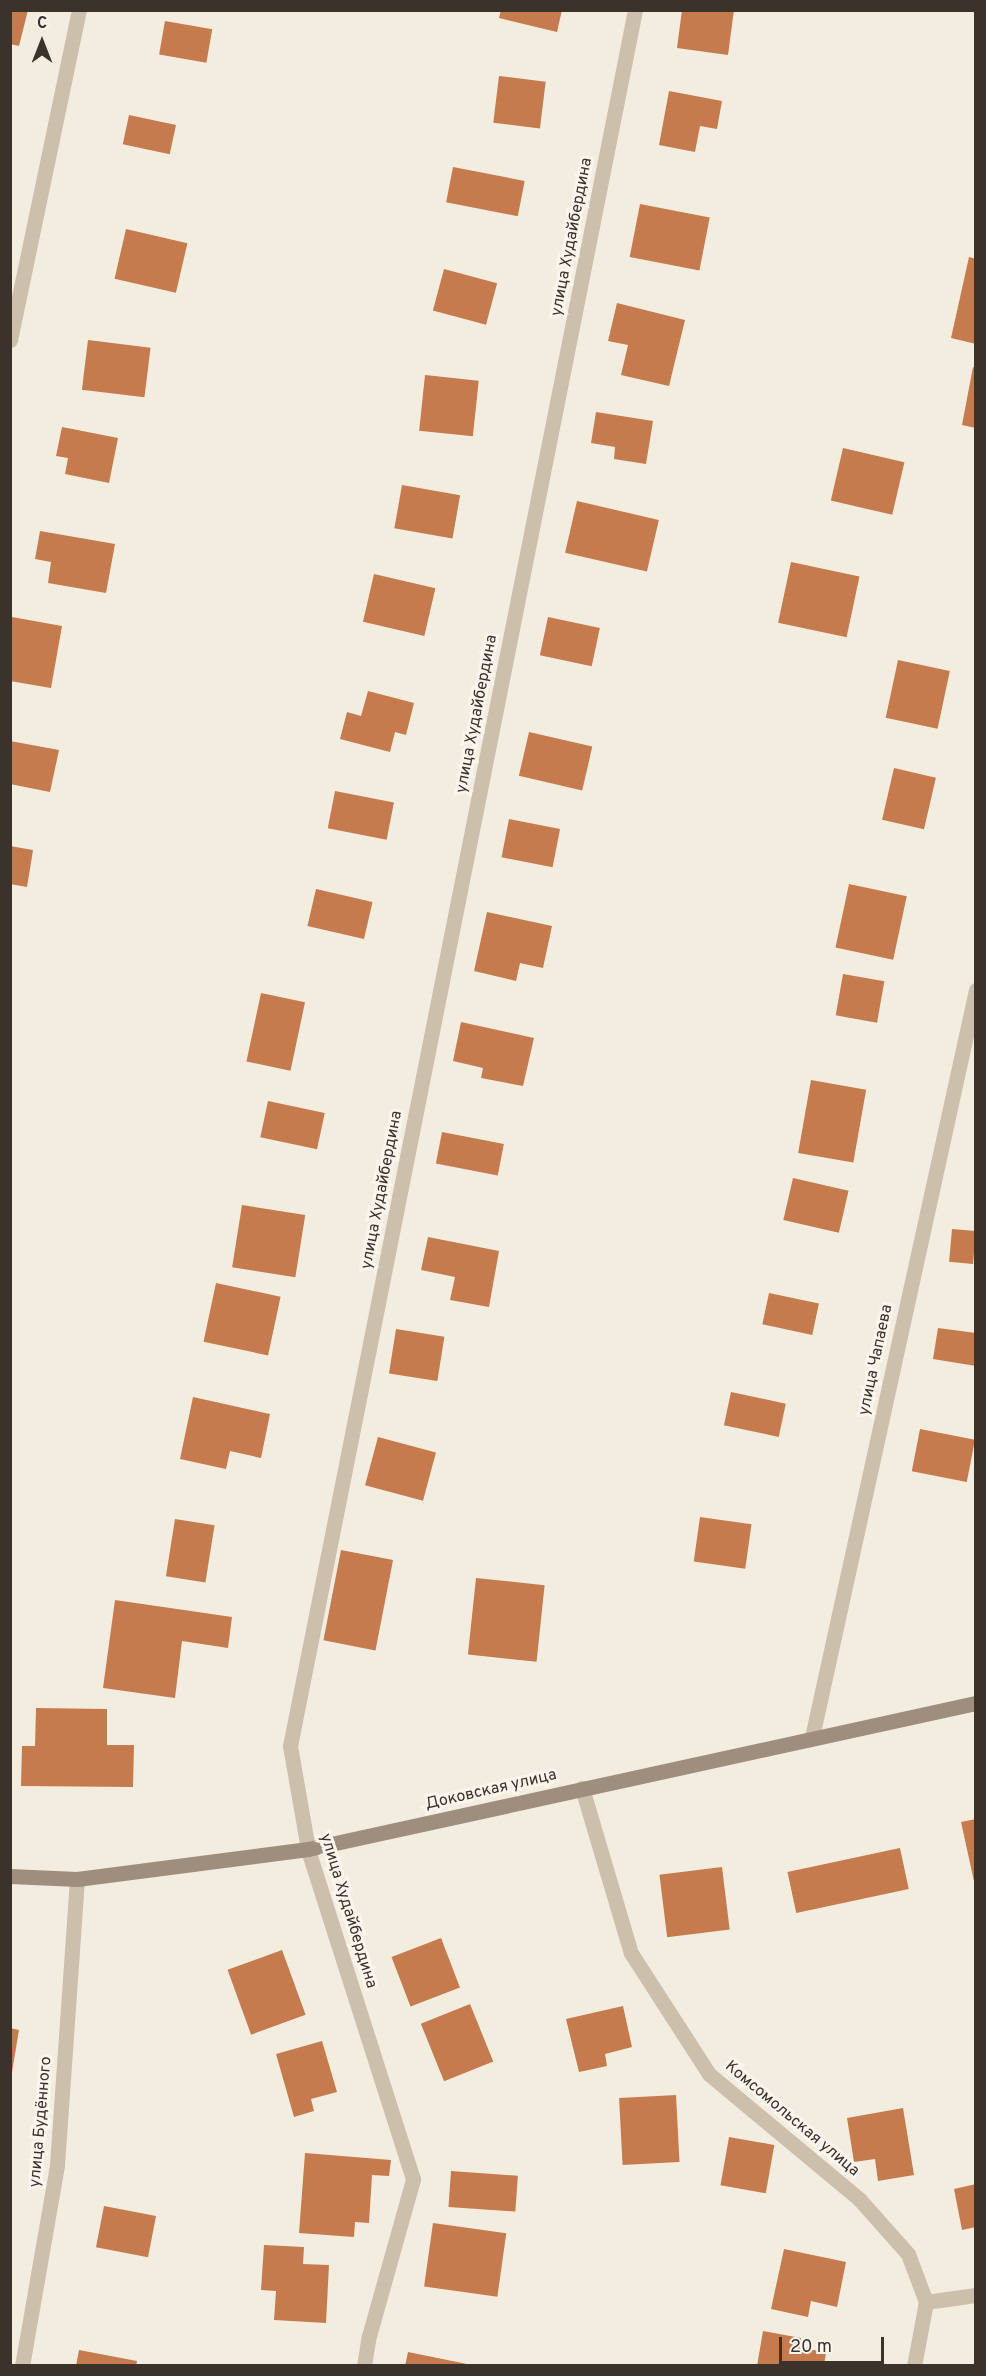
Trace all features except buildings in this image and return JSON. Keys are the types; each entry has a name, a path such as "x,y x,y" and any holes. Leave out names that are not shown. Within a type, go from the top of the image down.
{"main road":[{"name":"Доковская улица","path":"10,1876 76,1879 308,1849 975,1703"}],"street":[{"path":"10,340 79,10"},
{"name":"улица Худайбердина","path":"364,2366 369,2336 413,2179 308,1849 290,1746 635,10"},
{"name":"улица Чапаева","path":"812,1737 975,990"},
{"name":"Комсомольская улица","path":"582,1788 631,1953 709,2074 860,2200 908,2254 926,2302"},
{"name":"улица Будённого","path":"22,2366 57,2165 76,1879"},
{"path":"914,2366 926,2302 975,2295"}]}
